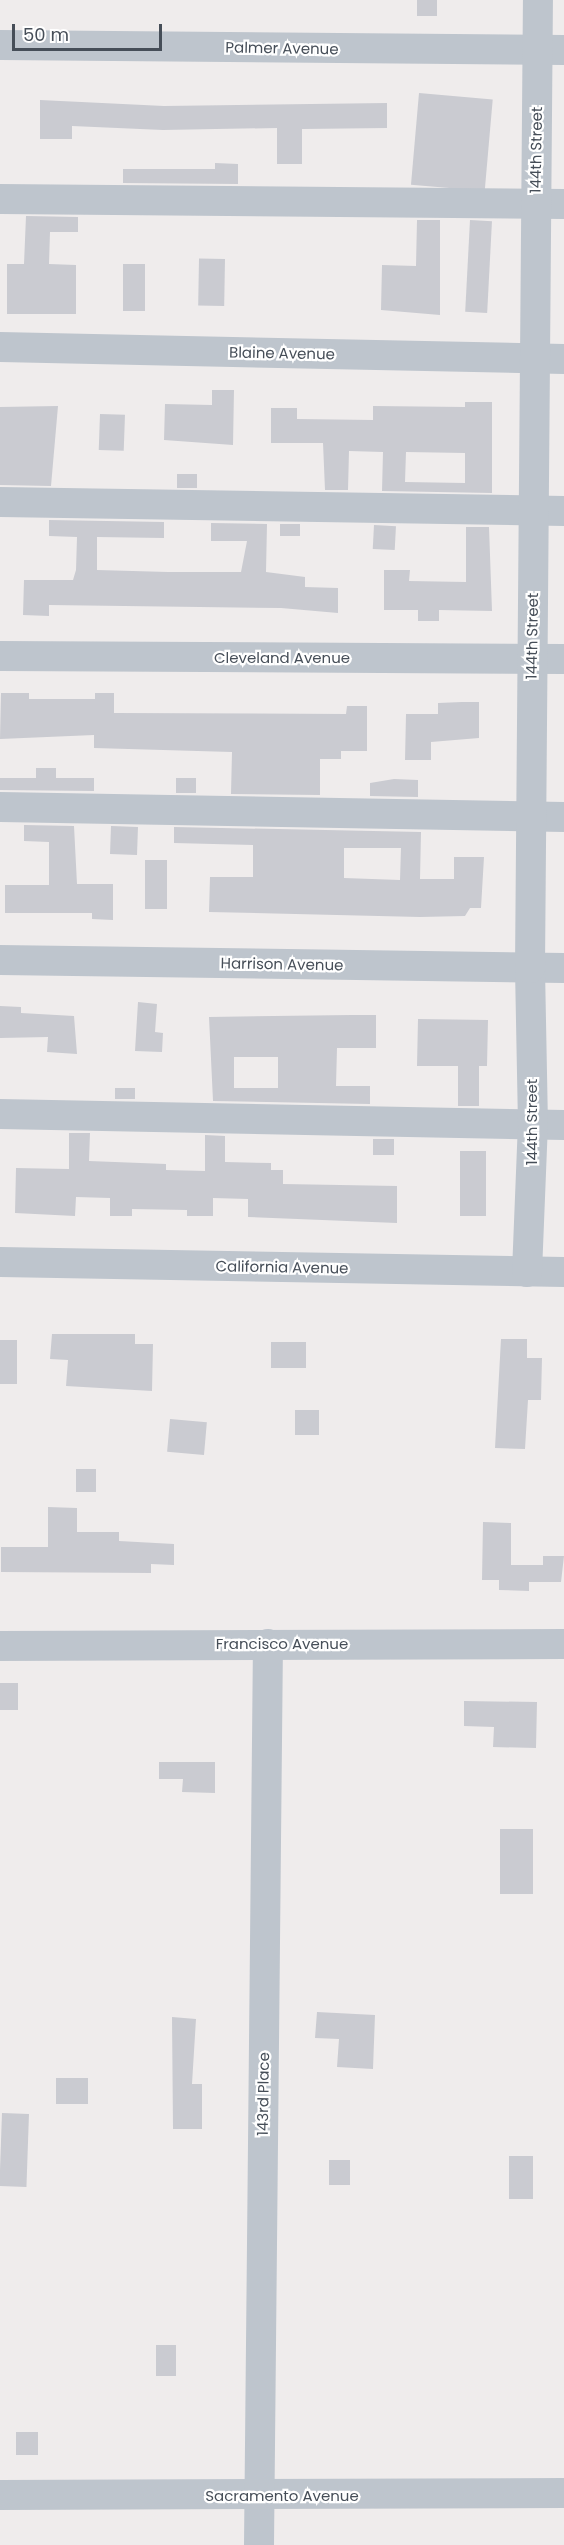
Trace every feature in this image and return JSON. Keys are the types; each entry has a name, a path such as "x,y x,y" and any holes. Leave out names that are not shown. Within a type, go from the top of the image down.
{"street":[{"name":"144th Street","path":"527,1272 533,1125 530,968 534,358 550,204 551,50 538,0"},
{"name":"Palmer Avenue","path":"0,45 551,50"},
{"path":"0,199 550,204"},
{"name":"Blaine Avenue","path":"0,347 564,359"},
{"path":"0,502 564,512"},
{"name":"Cleveland Avenue","path":"0,656 564,659"},
{"path":"0,807 564,817"},
{"name":"Harrison Avenue","path":"0,960 564,969"},
{"path":"0,1114 564,1125"},
{"name":"California Avenue","path":"0,1262 564,1272"},
{"name":"143rd Place","path":"259,2545 268,1644"},
{"name":"Francisco Avenue","path":"0,1646 564,1644"},
{"name":"Sacramento Avenue","path":"0,2495 259,2496 564,2493"}],"building":[{"path":"417,0 437,0 437,16 417,16"},
{"path":"419,93 493,99 485,191 411,185"},
{"path":"40,100 164,106 387,103 387,128 302,129 302,164 277,164 277,128 163,130 72,126 72,139 40,139"},
{"path":"215,163 238,164 238,184 123,183 123,169 215,169"},
{"path":"26,216 78,217 78,232 50,232 49,264 76,265 76,314 7,314 7,264 24,264"},
{"path":"417,220 440,220 440,315 381,310 382,265 416,266"},
{"path":"470,220 492,221 487,313 465,312"},
{"path":"199,259 225,259 224,306 198,306"},
{"path":"123,264 145,264 145,311 123,311"},
{"path":"212,390 234,390 233,445 164,440 165,404 212,405"},
{"path":"465,402 492,402 492,493 382,491 383,452 349,451 348,490 325,490 323,443 271,443 271,408 297,408 297,419 373,420 373,406 465,407","holes":["406,452 465,453 465,483 405,482"]},
{"path":"58,406 51,486 0,485 0,407"},
{"path":"100,414 125,415 124,451 99,450"},
{"path":"177,474 197,474 197,488 177,488"},
{"path":"49,520 164,522 164,538 97,537 97,570 168,572 241,572 247,541 211,541 211,523 267,524 266,572 305,577 305,587 338,588 338,613 281,608 49,605 49,616 23,615 24,580 73,580 76,570 77,537 49,536"},
{"path":"280,524 300,524 300,536 280,536"},
{"path":"374,525 396,526 395,550 373,549"},
{"path":"466,527 489,527 492,611 439,610 439,621 418,621 418,610 384,610 384,570 410,570 409,581 466,582"},
{"path":"1,693 29,693 29,699 95,699 95,693 114,693 114,713 346,714 347,706 367,706 367,751 341,751 341,759 320,759 320,795 231,794 232,752 94,748 94,735 0,739"},
{"path":"479,702 479,738 431,742 431,760 405,760 406,714 438,714 438,703"},
{"path":"36,768 56,768 56,778 94,778 94,791 0,790 0,778 36,778"},
{"path":"176,778 196,778 196,793 176,793"},
{"path":"394,779 418,780 418,797 370,796 370,783"},
{"path":"24,825 74,826 77,884 113,884 113,920 92,919 92,913 5,913 5,885 49,885 49,842 24,841"},
{"path":"111,826 138,827 137,855 110,854"},
{"path":"174,827 421,832 420,879 454,879 454,857 484,857 481,908 470,908 465,916 420,917 209,912 210,877 253,877 253,845 174,843","holes":["344,848 401,848 400,880 344,878"]},
{"path":"145,860 167,860 167,909 145,909"},
{"path":"138,1002 157,1004 155,1032 163,1033 162,1052 135,1051"},
{"path":"0,1006 21,1007 21,1013 74,1016 77,1054 47,1052 48,1037 0,1038"},
{"path":"376,1015 376,1048 337,1048 336,1086 370,1086 370,1104 213,1101 209,1017","holes":["234,1057 278,1057 278,1088 234,1088"]},
{"path":"418,1019 488,1020 487,1066 479,1066 479,1106 458,1106 458,1066 417,1066"},
{"path":"115,1088 135,1088 135,1099 115,1099"},
{"path":"69,1133 90,1133 89,1161 166,1164 166,1170 205,1171 205,1135 225,1136 225,1162 271,1163 271,1170 283,1170 283,1184 397,1186 397,1223 248,1217 248,1199 213,1198 213,1216 187,1216 187,1210 132,1209 132,1216 110,1216 110,1198 76,1197 75,1216 15,1213 16,1168 69,1169"},
{"path":"373,1139 394,1139 394,1155 373,1155"},
{"path":"460,1151 486,1151 486,1216 460,1216"},
{"path":"52,1334 135,1334 135,1344 153,1344 152,1391 66,1386 68,1360 50,1359"},
{"path":"501,1339 527,1339 527,1358 542,1358 541,1400 528,1400 525,1449 495,1448"},
{"path":"0,1340 17,1340 17,1384 0,1384"},
{"path":"271,1342 306,1342 306,1368 271,1368"},
{"path":"295,1410 319,1410 319,1435 295,1435"},
{"path":"170,1419 207,1422 204,1455 167,1452"},
{"path":"76,1469 96,1469 96,1492 76,1492"},
{"path":"48,1507 77,1508 77,1532 119,1532 119,1541 174,1544 174,1565 151,1564 151,1573 1,1572 1,1547 48,1547"},
{"path":"483,1522 511,1523 511,1565 543,1565 543,1556 564,1556 561,1582 529,1582 529,1591 499,1590 499,1580 482,1580"},
{"path":"0,1683 18,1683 18,1710 0,1710"},
{"path":"464,1701 537,1702 536,1748 493,1747 494,1727 464,1726"},
{"path":"159,1762 215,1762 215,1793 182,1792 183,1779 159,1779"},
{"path":"500,1829 533,1829 533,1894 500,1894"},
{"path":"317,2012 375,2015 373,2069 337,2067 339,2039 315,2038"},
{"path":"172,2017 196,2019 192,2084 202,2084 202,2129 173,2129"},
{"path":"56,2078 88,2078 88,2104 56,2104"},
{"path":"2,2113 29,2114 26,2187 0,2186"},
{"path":"509,2156 533,2156 533,2199 509,2199"},
{"path":"329,2160 350,2160 350,2185 329,2185"},
{"path":"156,2345 176,2345 176,2376 156,2376"},
{"path":"16,2432 38,2432 38,2455 16,2455"}]}
